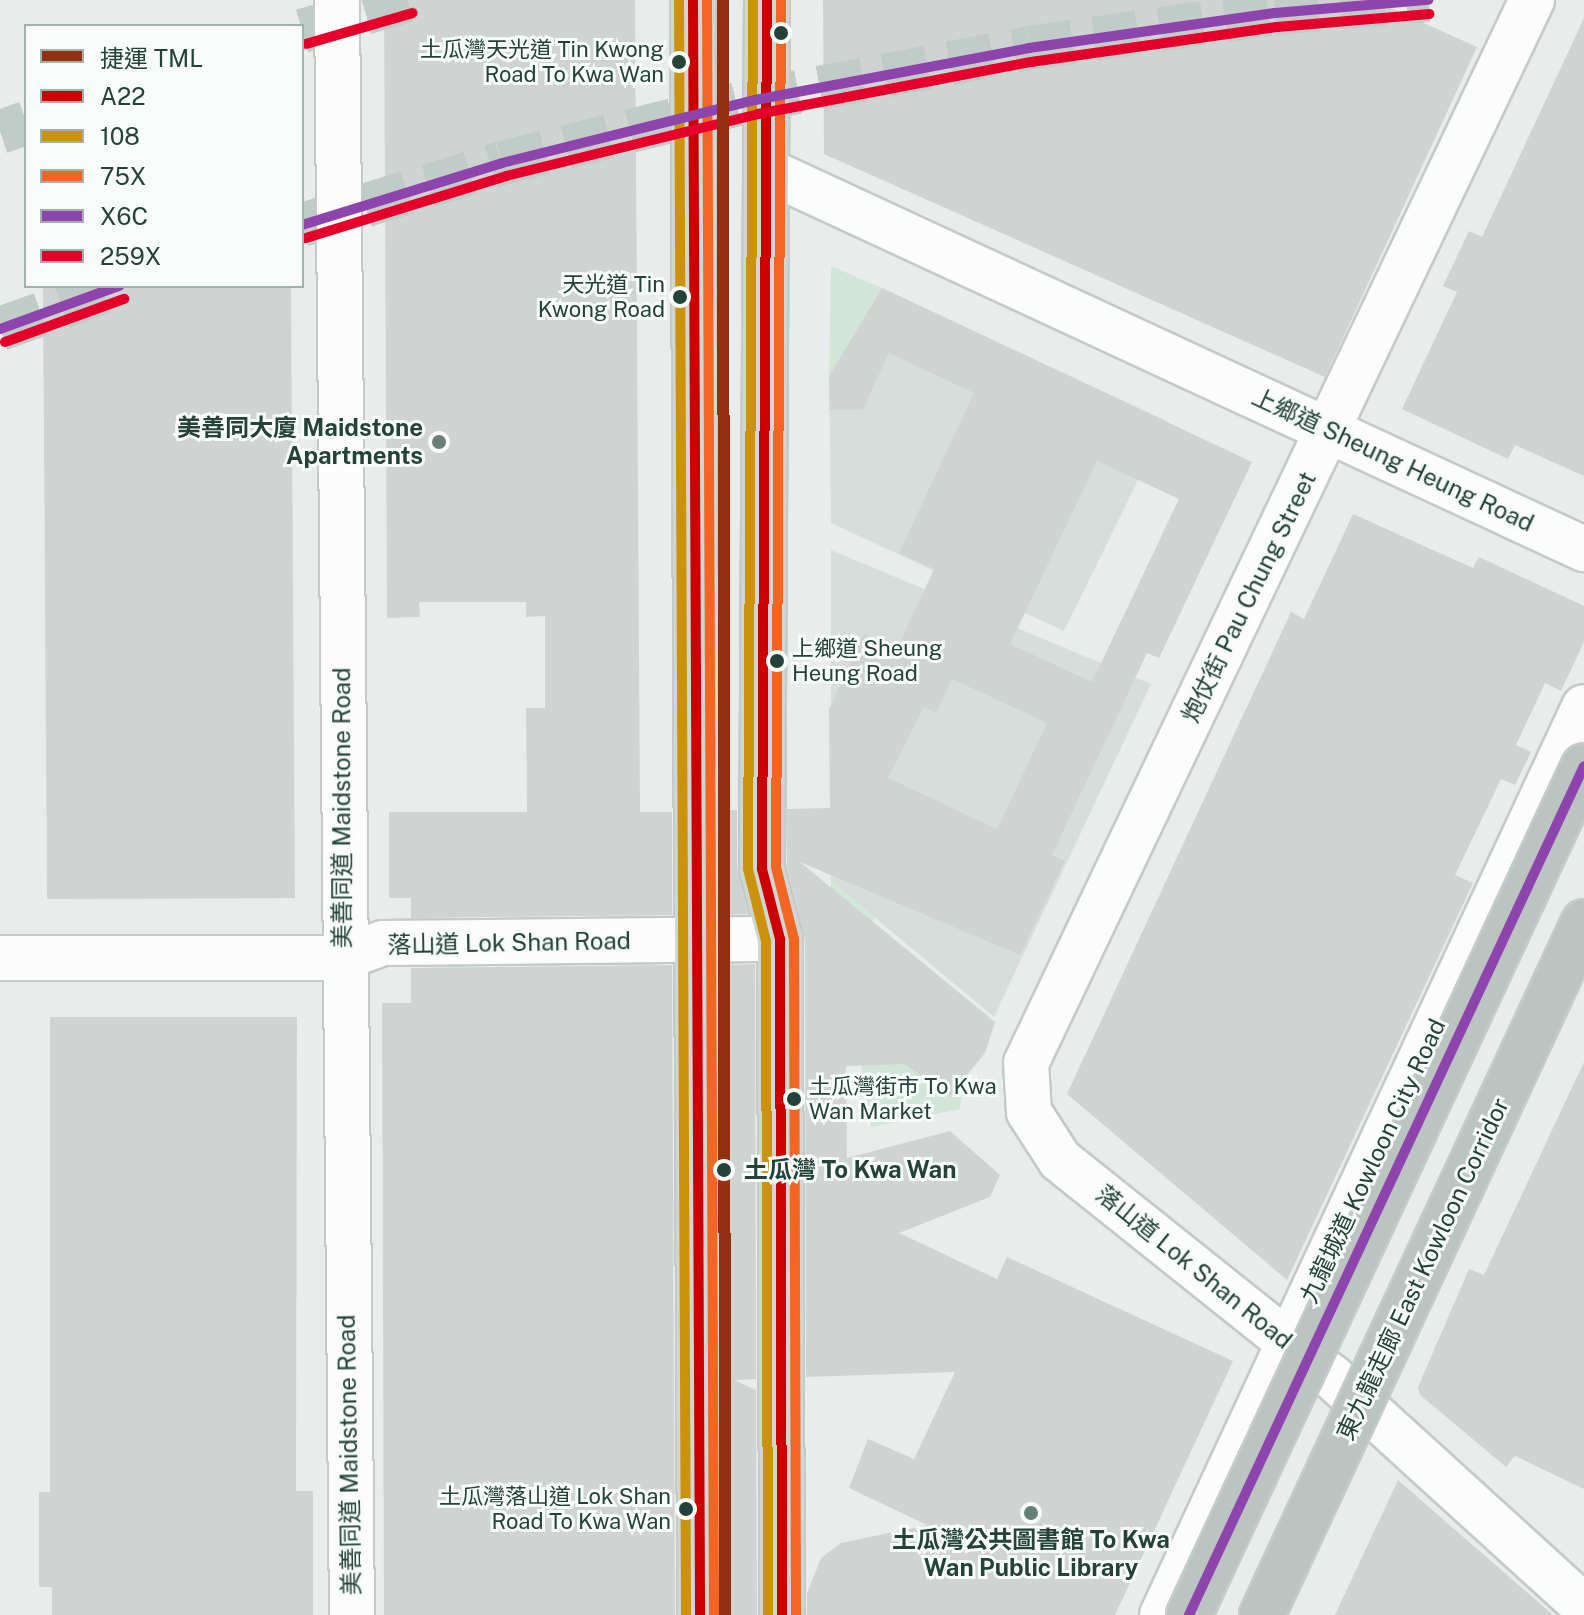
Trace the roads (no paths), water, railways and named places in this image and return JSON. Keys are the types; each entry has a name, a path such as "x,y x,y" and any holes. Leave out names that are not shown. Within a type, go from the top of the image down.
{"highway":[{"path":"1189,1615 1584,766"},
{"name":"東九龍走廊 East Kowloon Corridor","path":"1262,1615 1584,922"}],"main road":[{"path":"693,0 694,888 700,941 700,1615"},
{"path":"767,0 762,869 780,939 782,1615"}],"street":[{"name":"美善同道 Maidstone Road","path":"337,0 342,958 352,1615"},
{"name":"炮仗街 Pau Chung Street","path":"1026,1063 1532,0"},
{"name":"上鄉道 Sheung Heung Road","path":"766,170 1584,549"},
{"name":"九龍城道 Kowloon City Road","path":"1162,1615 1584,707"},
{"name":"落山道 Lok Shan Road","path":"0,958 342,958 383,943 780,939"},
{"path":"1277,1615 1584,955"},
{"name":"落山道 Lok Shan Road","path":"1026,1063 1029,1112 1060,1160 1288,1342 1584,1606"}],"tunnel":[{"path":"304,30 409,0"},
{"path":"304,224 502,163 755,100 1029,48 1275,13 1428,0"},
{"path":"0,132 24,124"},
{"path":"0,329 113,288"}],"metro line":[{"name":"TML","path":"723,0 725,1615"}],"place":[{"name":"土瓜灣天光道 Tin Kwong Road To Kwa Wan","path":"679,62"},
{"name":"天光道 Tin Kwong Road","path":"680,297"},
{"name":"美善同大廈 Maidstone Apartments","path":"439,442"},
{"name":"上鄉道 Sheung Heung Road","path":"777,661"},
{"name":"土瓜灣街市 To Kwa Wan Market","path":"794,1099"},
{"name":"土瓜灣 To Kwa Wan","path":"724,1170"},
{"name":"土瓜灣落山道 Lok Shan Road To Kwa Wan","path":"686,1509"},
{"name":"土瓜灣公共圖書館 To Kwa Wan Public Library","path":"1031,1513"}]}
